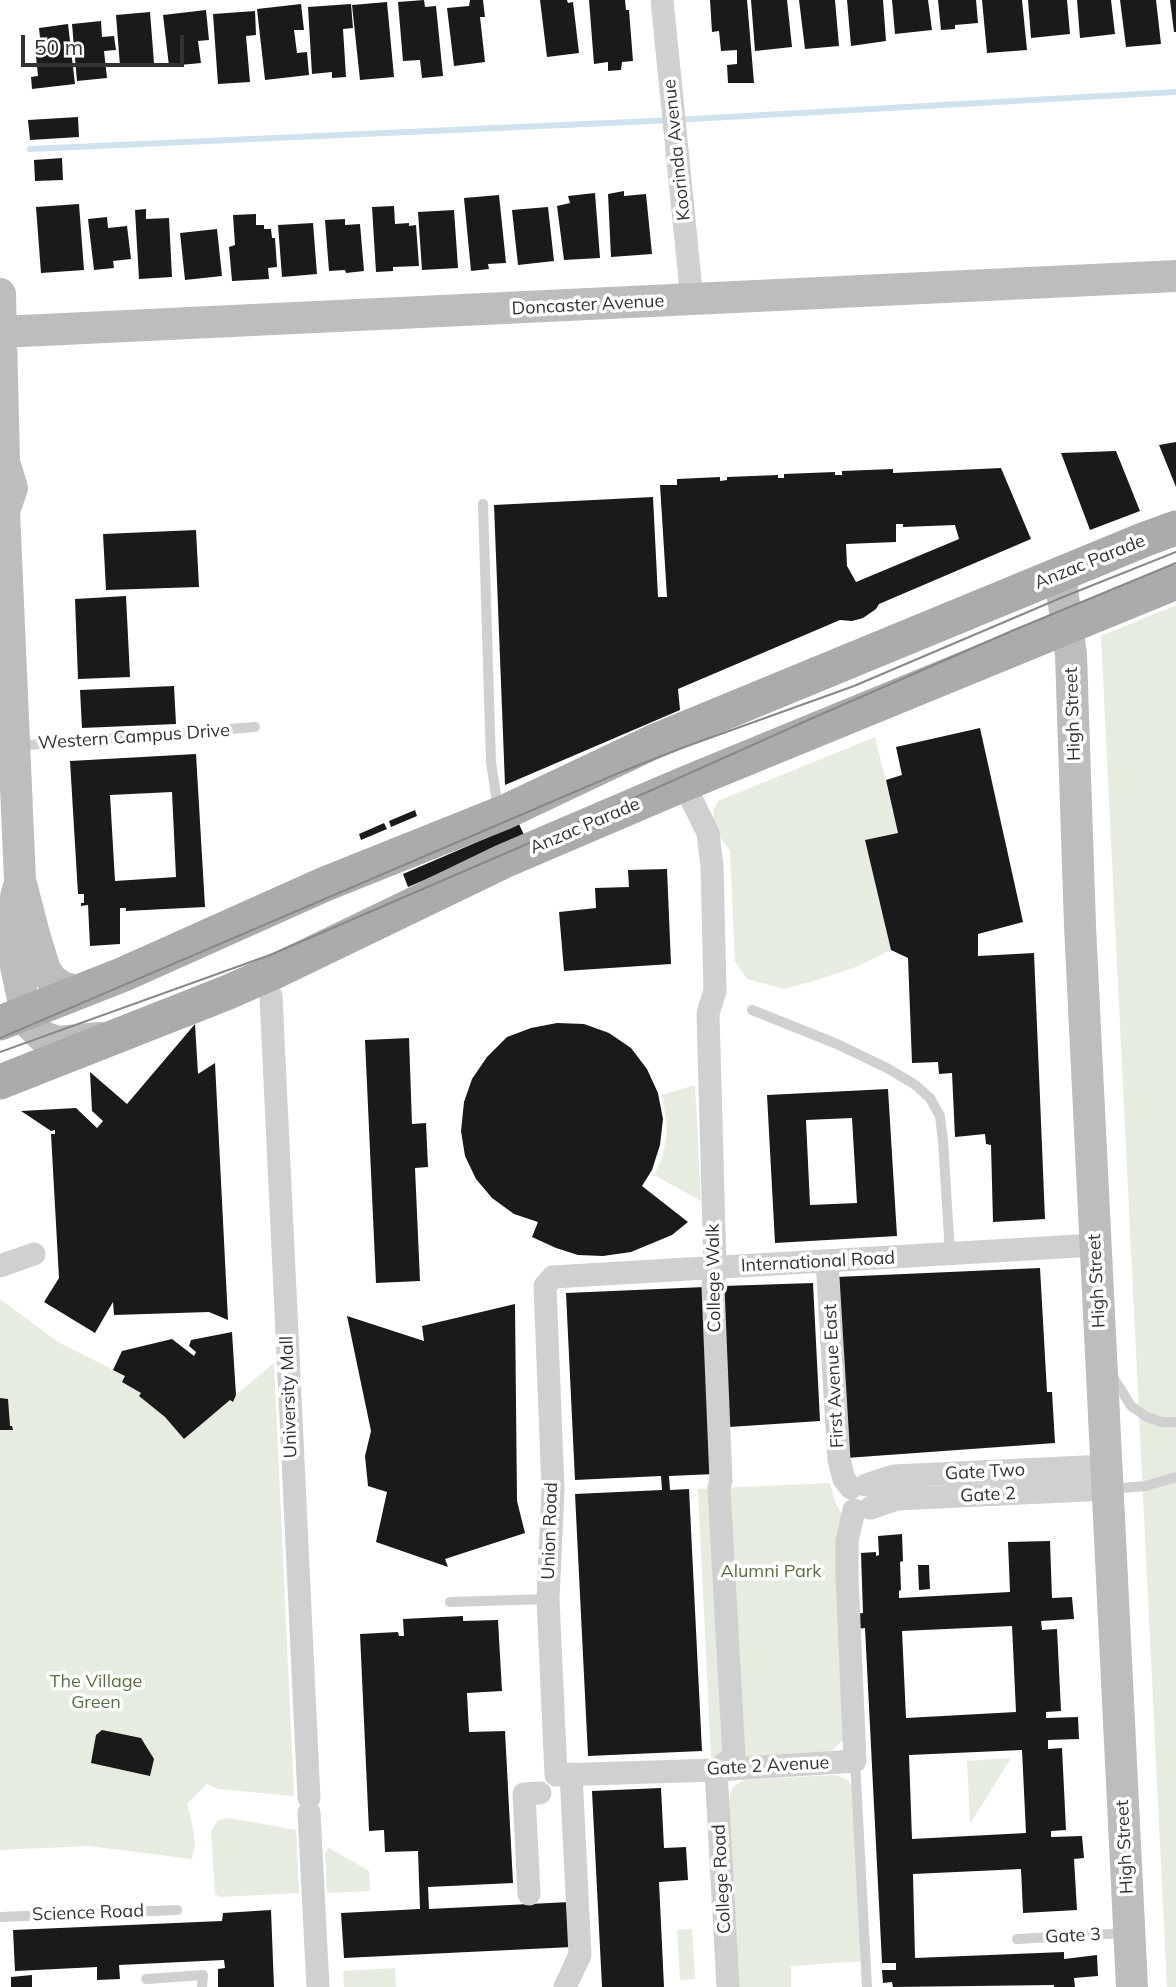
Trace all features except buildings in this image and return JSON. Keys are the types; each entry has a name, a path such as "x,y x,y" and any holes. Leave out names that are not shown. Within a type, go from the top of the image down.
{"main road":[{"name":"Anzac Parade","path":"13,1018 124,974 325,884 499,814 653,742 1176,528"},
{"name":"Anzac Parade","path":"0,1082 274,972 505,861 684,784 1176,582"}],"street":[{"name":"Koorinda Avenue","path":"662,0 692,300"},
{"name":"Doncaster Avenue","path":"0,332 1176,276"},
{"path":"0,294 4,462 12,488 2,511 5,693 13,746 16,869 10,922 13,1018 32,1026 43,1037 58,1042 122,1035"},
{"name":"High Street","path":"1060,575 1070,655 1080,940 1132,1987"},
{"name":"College Walk","path":"684,784 708,833 712,866 715,991 708,1013 715,1268 713,1287 721,1481 719,1488 734,1757 716,1770"},
{"path":"16,869 45,970 52,980 64,988 79,991"},
{"name":"University Mall","path":"271,996 318,1987"},
{"name":"International Road","path":"545,1286 553,1277 1095,1245"},
{"path":"0,1266 34,1254"},
{"name":"First Avenue East","path":"827,1261 839,1460 844,1479 858,1486"},
{"name":"Union Road","path":"545,1286 553,1489 548,1599 558,1785 580,1955 565,1987"},
{"name":"Gate Two","path":"858,1486 894,1476 1106,1478"},
{"name":"Gate 2","path":"862,1509 897,1499 1106,1478"},
{"path":"858,1486 847,1500 848,1504 862,1509"},
{"name":"Gate 2 Avenue","path":"558,1785 716,1770 855,1761 847,1541 862,1509"},
{"name":"College Road","path":"716,1770 728,1987"},
{"path":"528,1894 524,1794 558,1785"}],"lane":[{"path":"484,504 491,762 499,814"},
{"name":"Western Campus Drive","path":"13,746 255,727"},
{"path":"752,1010 837,1044 887,1068 914,1084 930,1098 940,1116 950,1254"},
{"path":"1100,1343 1115,1381 1131,1406 1147,1417 1161,1422 1176,1422"},
{"path":"1106,1478 1146,1486 1176,1477"},
{"path":"450,1602 548,1599"},
{"path":"855,1761 866,1987"},
{"name":"Science Road","path":"0,1917 177,1910"},
{"name":"Gate 3","path":"1017,1939 1129,1932"},
{"path":"146,1979 202,1975 202,1987"}],"green space":[{"path":"1176,605 1176,1987 1167,1987 1101,636"},
{"path":"875,737 898,833 865,840 891,950 856,967 784,989 747,979 735,961 730,851 715,830 713,811 718,801"},
{"path":"695,1085 701,1201 654,1175 666,1140 667,1126 662,1095"},
{"name":"The Village Green","path":"0,1299 58,1342 125,1376 122,1382 141,1393 184,1439 230,1400 233,1401 236,1395 274,1363 294,1796 218,1789 207,1784 187,1804 195,1844 192,1859 89,1846 0,1850"},
{"name":"Alumni Park","path":"830,1483 835,1502 843,1517 844,1739 832,1750 821,1754 711,1758 698,1489"},
{"path":"1011,1758 970,1824 967,1761"},
{"path":"833,1775 848,1780 854,1791 865,1961 791,1966 791,1987 736,1987 729,1804 733,1787 744,1780"},
{"path":"229,1818 296,1830 299,1893 220,1897 215,1894 211,1831 218,1820"},
{"path":"329,1848 369,1871 370,1891 327,1893 325,1853"},
{"path":"692,1929 695,1979 680,1980 677,1930"},
{"path":"395,1968 396,1987 344,1987 343,1971"}],"waterway":[{"path":"30,149 674,120 1176,92"}],"tram line":[{"path":"0,1038 621,772 854,686 1176,552"},
{"path":"0,1052 270,955 1014,630 1176,563"}]}
